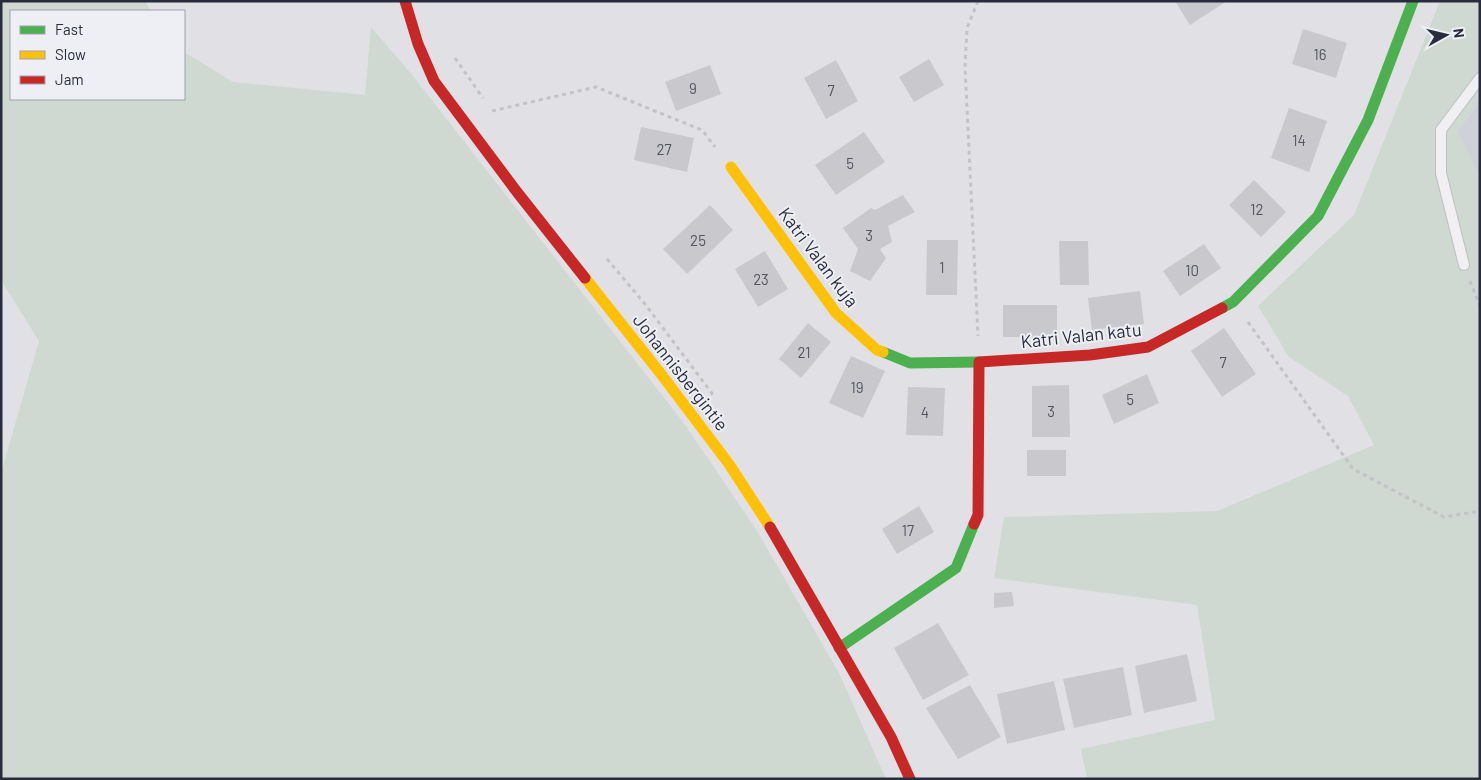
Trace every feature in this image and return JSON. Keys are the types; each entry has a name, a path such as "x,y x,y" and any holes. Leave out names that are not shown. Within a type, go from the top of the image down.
{"street":[{"name":"Johannisbergintie","path":"405,1 418,44 434,81 517,192 661,374 729,464 765,519 891,737 910,779"},
{"name":"Katri Valan katu","path":"979,362 1090,355 1148,347 1233,302 1318,216 1368,120 1413,1"},
{"name":"Katri Valan kuja","path":"731,167 836,313 877,350 910,363 979,362"},
{"path":"839,648 956,568 978,514 979,362"}],"lane":[{"path":"1464,265 1442,172 1441,130 1480,78"}],"path":[{"path":"978,1 967,28 965,68 979,362"},
{"path":"492,111 596,88 702,130 731,167"},
{"path":"1464,265 1480,306"},
{"path":"1233,302 1353,469 1444,517 1480,511"}],"shaded area":[{"path":"1,1 145,1 150,10 10,10 10,100 185,100 185,53 233,82 365,95 371,27 413,76 683,422 756,529 839,673 886,779 1,779 1,473 39,341 1,280"},
{"path":"1440,1 1480,1 1480,101 1458,132 1480,177 1480,779 1087,779 1081,749 1215,720 1197,605 994,578 1004,517 1217,511 1374,445 1348,396 1289,357 1258,306 1354,215"},
{"path":"1480,101 1480,177 1457,132"}],"building":[{"path":"1175,1 1227,1 1190,25"},
{"path":"1303,29 1347,43 1336,78 1292,64"},
{"path":"929,59 944,85 914,102 899,77"},
{"path":"836,60 858,101 826,119 804,78"},
{"path":"710,65 721,94 676,111 665,82"},
{"path":"1289,108 1327,121 1309,172 1271,158"},
{"path":"641,127 694,138 687,172 634,160"},
{"path":"864,132 885,162 836,195 815,165"},
{"path":"1254,180 1286,212 1261,237 1229,205"},
{"path":"903,195 915,212 888,226 892,242 880,249 886,258 870,281 850,271 858,249 843,228 871,208 875,210"},
{"path":"710,205 733,230 687,274 663,249"},
{"path":"927,240 958,240 957,295 926,295"},
{"path":"1059,241 1088,241 1089,285 1060,285"},
{"path":"1204,244 1221,268 1180,296 1163,271"},
{"path":"765,251 788,289 758,307 735,269"},
{"path":"1140,291 1144,324 1092,330 1088,298"},
{"path":"1003,305 1057,305 1057,337 1003,337"},
{"path":"808,323 831,342 801,378 779,359"},
{"path":"1224,328 1256,374 1222,397 1191,351"},
{"path":"851,356 885,371 863,418 829,403"},
{"path":"1147,374 1159,403 1114,424 1102,395"},
{"path":"1069,385 1070,437 1032,437 1032,386"},
{"path":"908,387 945,388 943,436 906,435"},
{"path":"1027,450 1066,450 1066,476 1027,476"},
{"path":"919,506 934,532 897,554 882,529"},
{"path":"1012,592 1014,606 994,608 994,593"},
{"path":"938,623 969,675 923,700 894,648"},
{"path":"1187,654 1197,701 1144,713 1135,666"},
{"path":"1123,667 1132,715 1074,728 1063,679"},
{"path":"1054,681 1065,730 1007,744 997,694"},
{"path":"970,685 1001,737 958,759 926,708"}],"traffic: fast":[{"path":"1222,308 1233,302 1318,216 1368,120 1413,1"},
{"path":"883,352 910,363 979,362"},
{"path":"839,648 956,568 974,524"}],"traffic: slow":[{"path":"731,167 836,313 877,350 883,352"},
{"path":"585,278 729,464 770,527"}],"traffic: jam":[{"path":"405,1 418,44 434,81 517,192 585,278"},
{"path":"974,524 978,515 979,362 1090,355 1148,347 1222,308"},
{"path":"770,527 891,737 910,779"}]}
